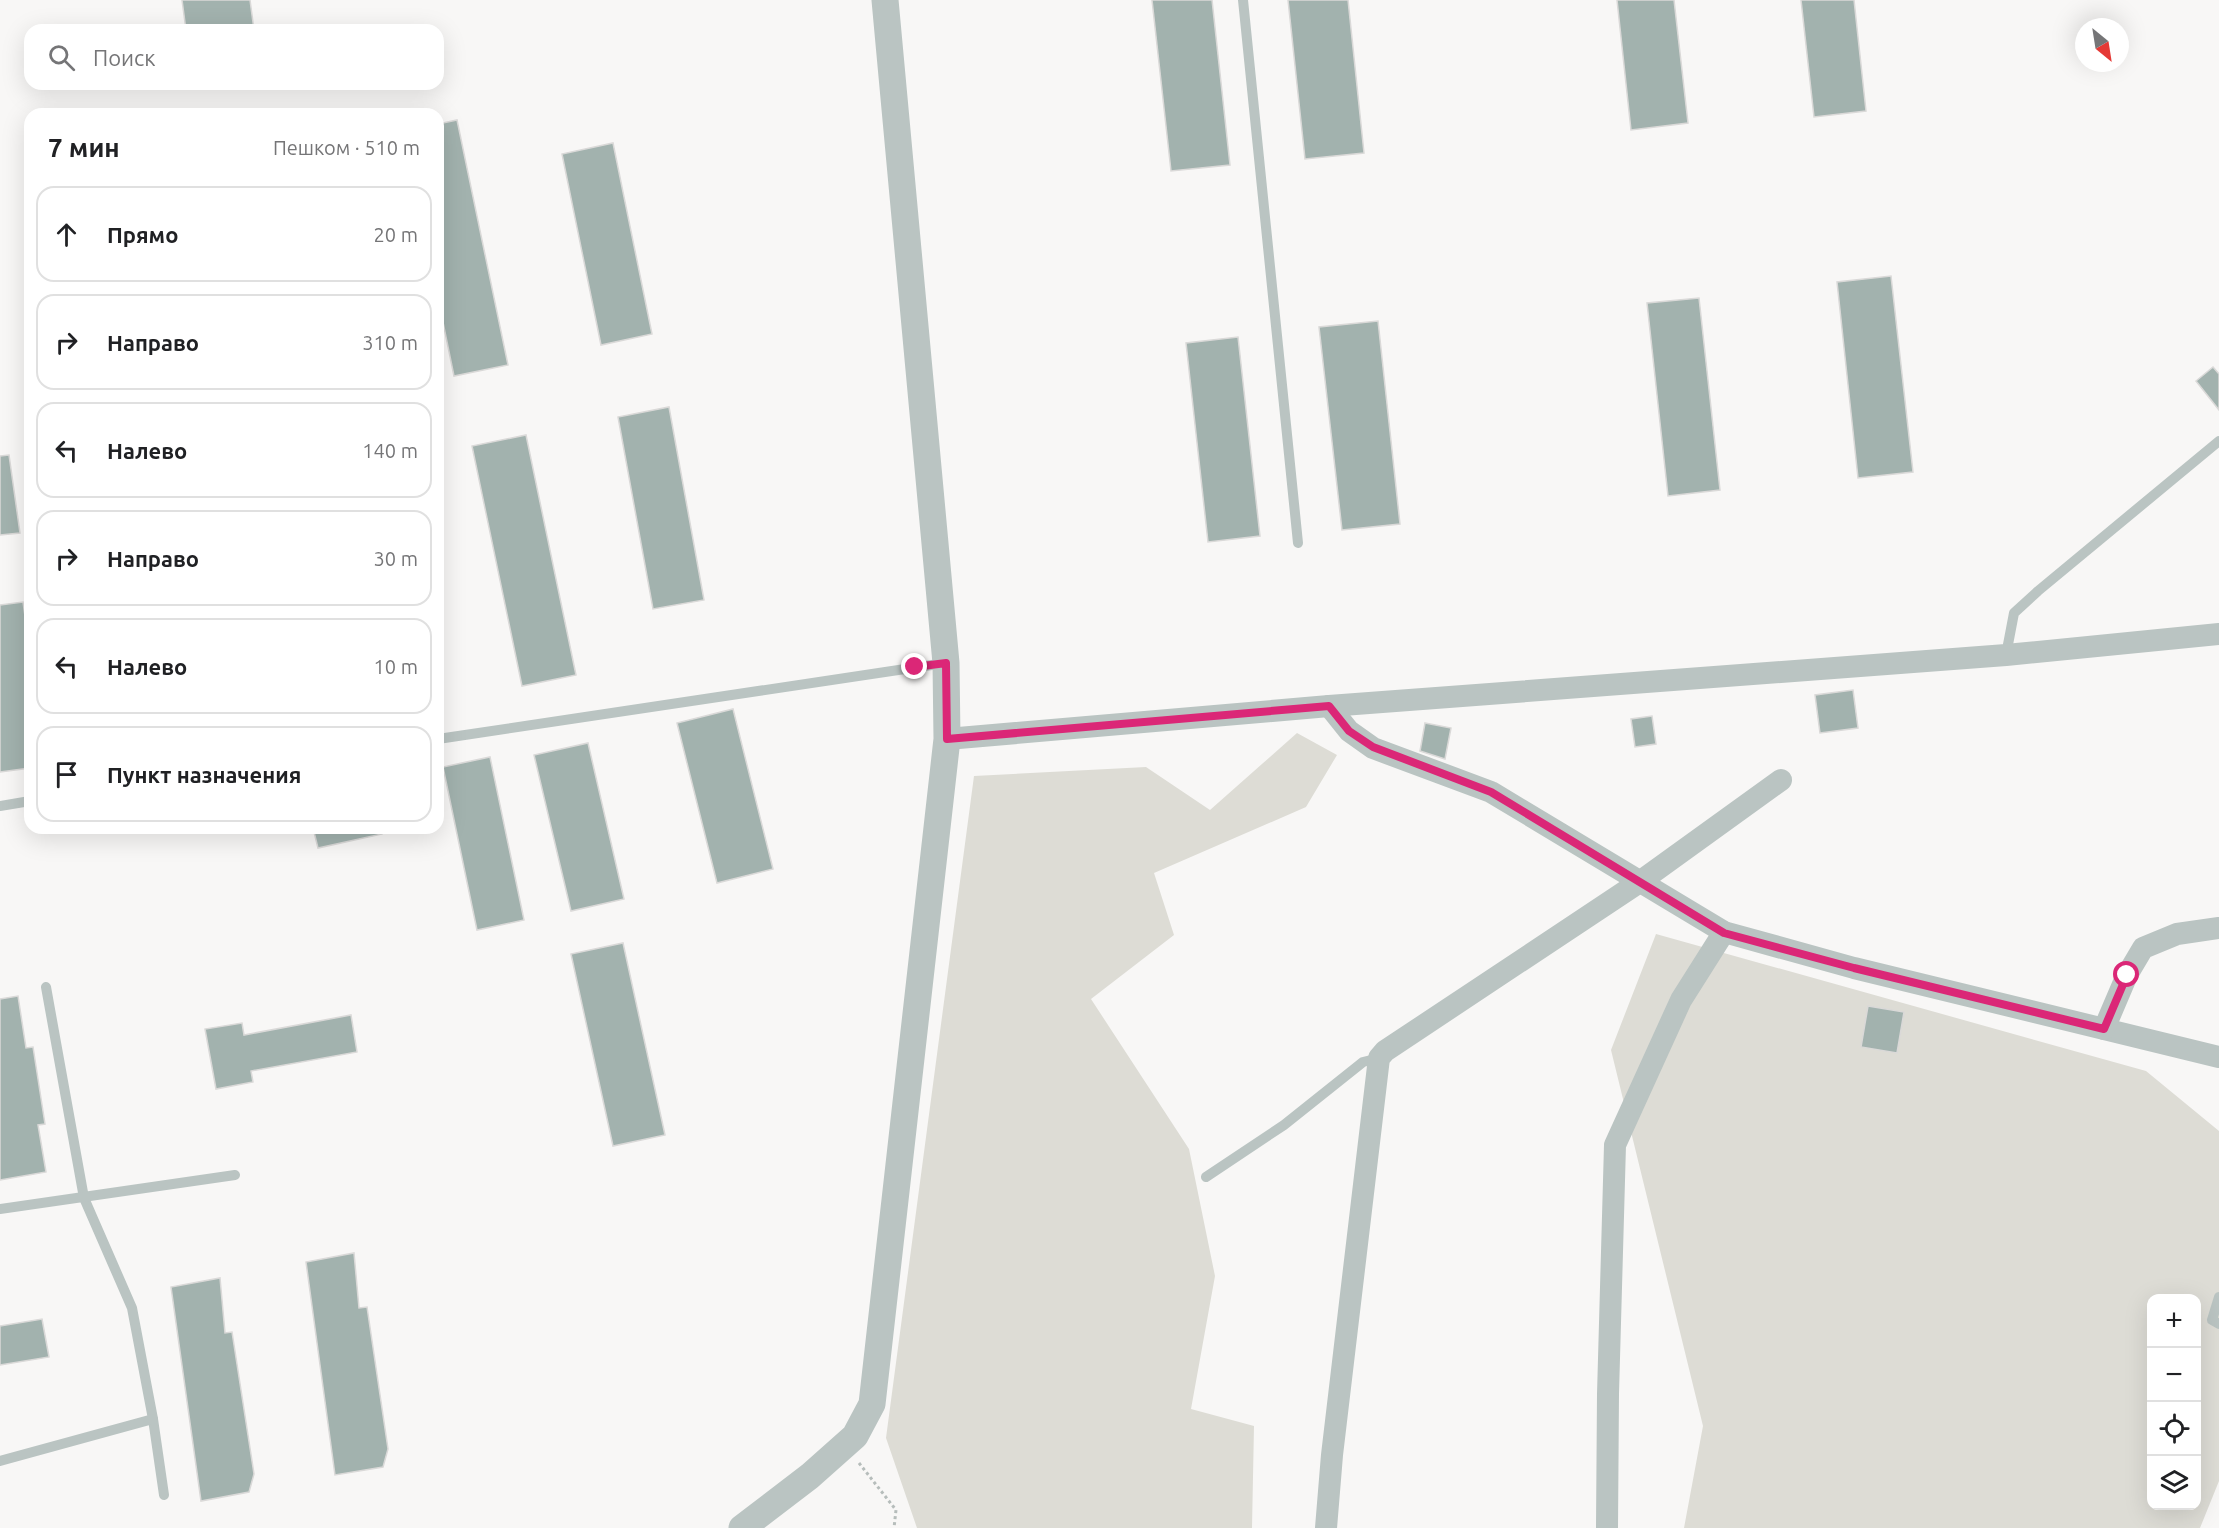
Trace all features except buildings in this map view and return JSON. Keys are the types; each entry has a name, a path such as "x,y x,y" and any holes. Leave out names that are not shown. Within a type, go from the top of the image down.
{"street":[{"path":"742,1528 810,1476 855,1436 872,1404 947,739 946,663 885,0"},
{"path":"947,739 1329,706 2006,655 2219,634"},
{"path":"1329,706 1349,731 1373,747 1491,792 1724,933 1854,968 2219,1057"},
{"path":"1326,1528 1332,1455 1379,1058 1395,1045 1641,881 1781,780"},
{"path":"2104,1029 2127,975 2143,948 2177,934 2219,928"},
{"path":"1607,1528 1608,1394 1615,1146 1681,999 1724,933"}],"lane":[{"path":"1243,0 1298,543"},
{"path":"2006,655 2014,613 2219,441"},
{"path":"444,738 946,663"},
{"path":"0,806 24,802"},
{"path":"46,987 84,1198 132,1308 153,1419 164,1495"},
{"path":"1206,1177 1284,1125 1363,1062 1379,1058"},
{"path":"0,1209 235,1175"},
{"path":"2219,1297 2212,1320 2219,1324"},
{"path":"0,1461 153,1419"}],"path":[{"path":"844,1446 896,1510 894,1528"}],"shaded area":[{"path":"1297,733 1337,755 1306,807 1154,873 1174,935 1091,999 1189,1149 1215,1276 1191,1409 1254,1426 1252,1528 917,1528 886,1438 974,776 1146,767 1210,810"},
{"path":"1656,934 2146,1071 2219,1131 2219,1481 2200,1528 1684,1528 1703,1426 1611,1050"}],"route":[{"path":"915,667 946,663 947,739 1329,706 1349,731 1373,747 1491,792 1724,933 1854,968 2104,1029 2127,975"}]}
